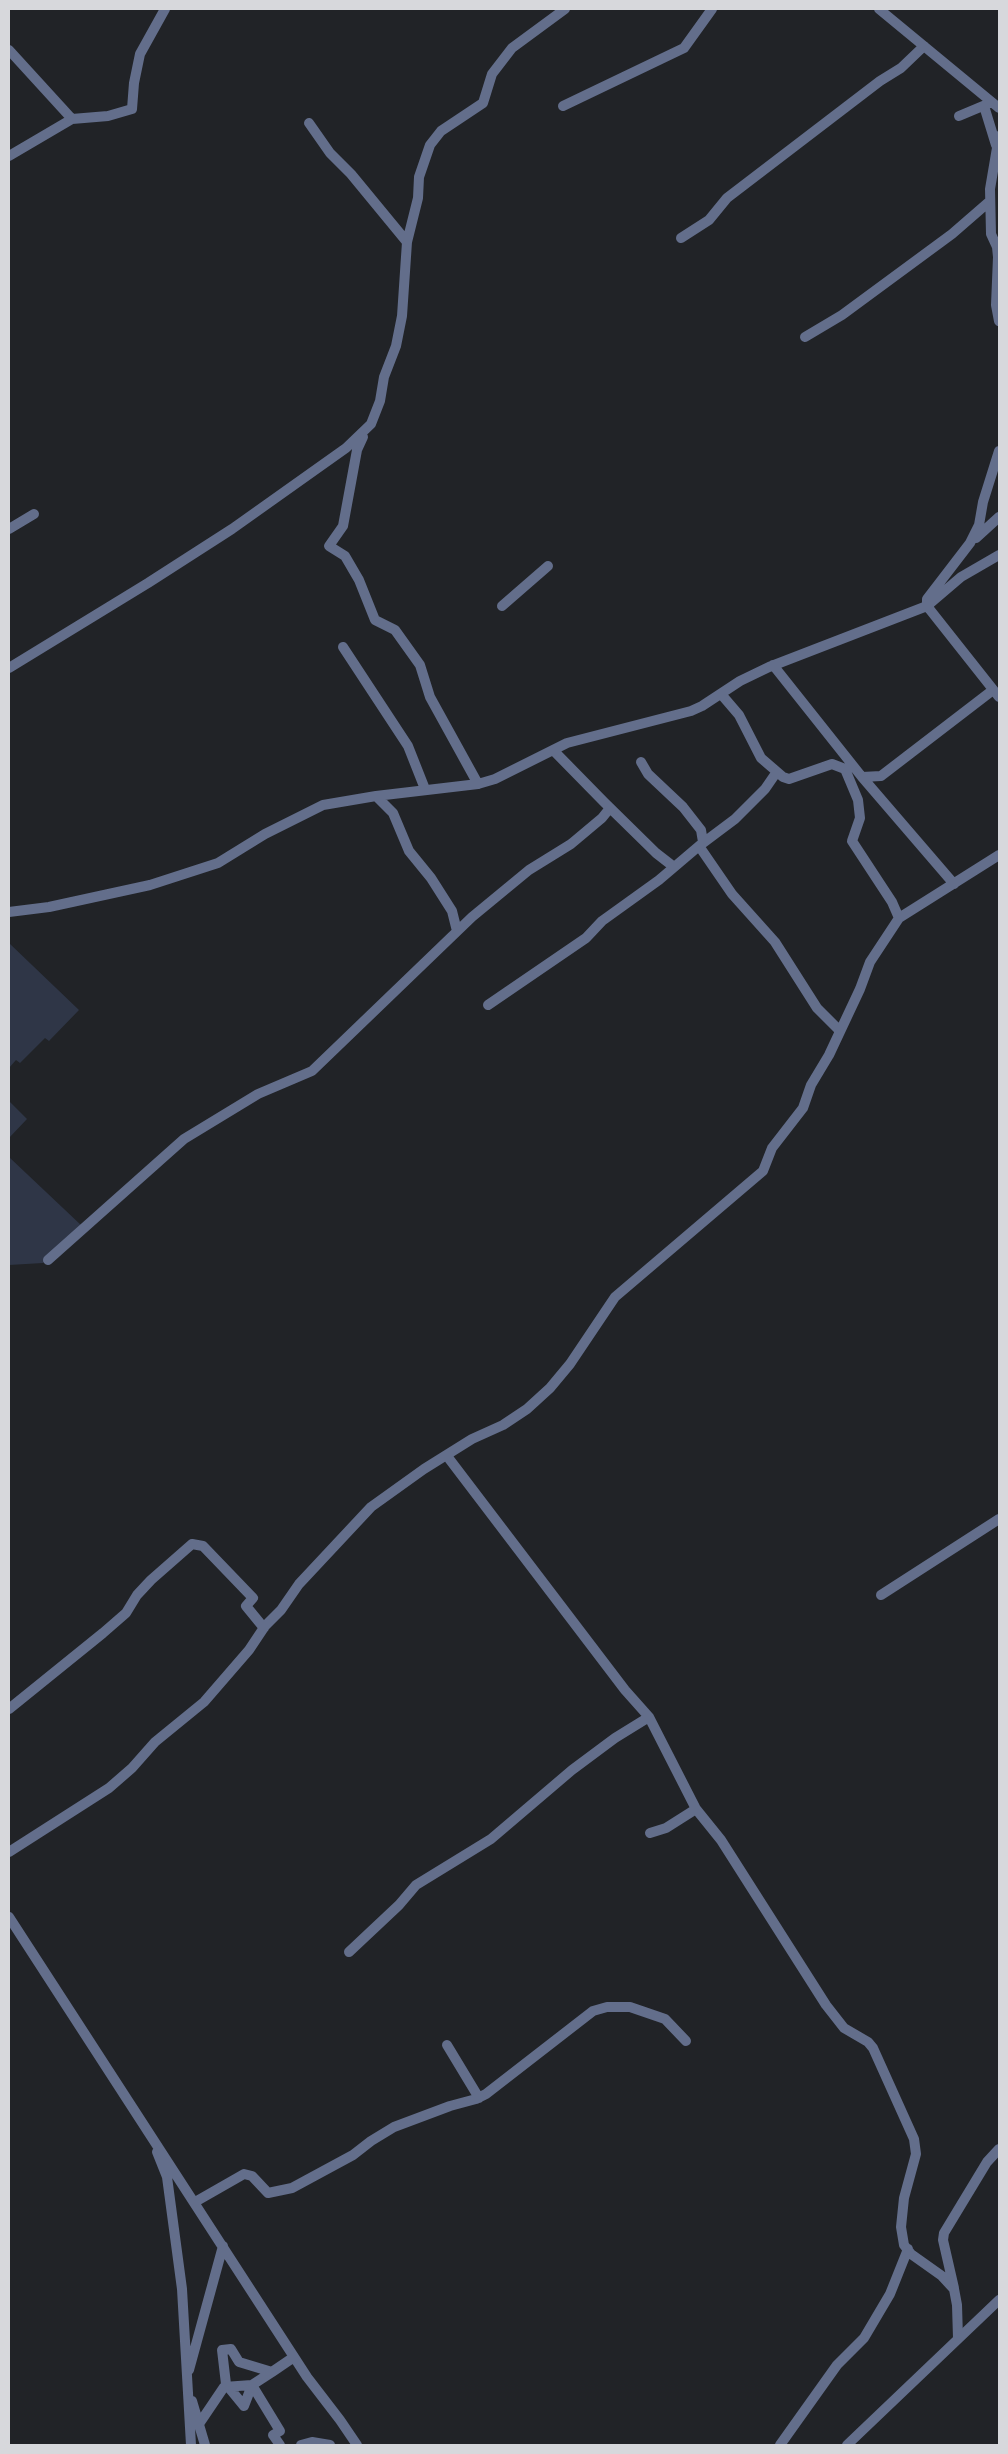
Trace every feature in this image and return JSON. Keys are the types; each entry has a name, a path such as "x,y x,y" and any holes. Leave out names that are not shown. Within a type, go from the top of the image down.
{"street":[{"path":"9,156 72,119 108,116 132,109 134,83 140,54 165,9"},
{"path":"478,784 430,697 420,665 395,630 375,620 359,580 345,556 329,546 343,526 357,450 365,431 374,418 384,377 396,346 403,311 407,242 418,198 420,170 432,141 453,122 483,103 492,74 512,48 565,9"},
{"path":"563,106 684,48 712,9"},
{"path":"879,9 992,105 996,149 995,187 990,201 991,234 998,247 996,305 999,321"},
{"path":"681,238 709,220 727,198 880,80 901,68 924,46"},
{"path":"9,50 72,119"},
{"path":"959,116 992,105"},
{"path":"309,123 330,153 351,174 407,242"},
{"path":"996,149 999,136"},
{"path":"805,337 872,294 952,234 990,201"},
{"path":"9,667 224,534 346,448 365,431"},
{"path":"862,777 881,776 996,694 980,670 927,606 928,599 970,543 979,525 999,450"},
{"path":"9,529 34,514"},
{"path":"970,543 999,517"},
{"path":"9,912 49,907 122,892 202,870 218,863 265,834 313,809 333,802 478,784 495,779 567,743 691,711 740,681 773,665 927,606 960,577 999,555"},
{"path":"502,606 548,566"},
{"path":"343,648 408,746 425,790"},
{"path":"773,665 862,777 954,884"},
{"path":"721,694 739,714 761,758 776,773 789,779 832,764 845,768 858,800 860,818 852,841 892,902 899,918"},
{"path":"553,750 610,808 674,867"},
{"path":"641,762 648,774 673,795 701,830 701,844 732,894 775,942 817,1008 839,1030"},
{"path":"488,1005 586,938 602,921 735,819 765,789 776,773"},
{"path":"376,796 393,813 409,851 431,878 452,911 457,931"},
{"path":"48,1260 184,1139 258,1094 312,1071 457,931 502,891 529,870 572,844 602,818 610,808"},
{"path":"9,1852 109,1788 132,1768 155,1742 204,1702 249,1650 299,1584 371,1507 397,1486 472,1439 503,1425 527,1409 550,1388 570,1364 616,1297 763,1171 772,1148 803,1108 811,1084 829,1055 839,1030 860,989 870,962 899,918 999,855"},
{"path":"447,1456 624,1690 649,1717 696,1809 721,1840 826,2006 844,2028 864,2039 873,2048 914,2139 916,2154 904,2198 901,2227 904,2245 942,2276 954,2289"},
{"path":"881,1595 999,1519"},
{"path":"9,1709 126,1613 137,1595 151,1580 192,1544 203,1546 253,1598 246,1606 264,1628"},
{"path":"349,1952 399,1905 416,1885 491,1839 572,1770 615,1738 649,1717"},
{"path":"650,1832 666,1828 696,1809"},
{"path":"9,1917 294,2357 356,2445"},
{"path":"195,2202 244,2174 252,2176 268,2193 292,2188 352,2155 371,2140 394,2127 450,2106 479,2098 593,2011 607,2007 630,2007 665,2019 686,2041"},
{"path":"447,2045 479,2098"},
{"path":"151,2134 167,2177 182,2290 191,2445"},
{"path":"958,2338 957,2305 943,2240 944,2233 987,2162 999,2149"},
{"path":"205,2445 186,2378 223,2246"},
{"path":"780,2445 837,2365 864,2338 890,2294 908,2249"},
{"path":"847,2445 999,2300"},
{"path":"252,2386 244,2406 228,2387 222,2350 231,2349 239,2362 272,2372"},
{"path":"199,2424 224,2387 252,2386 294,2357"},
{"path":"252,2386 280,2431 272,2435 280,2445"},
{"path":"302,2445 312,2442 330,2445"}],"shaded area":[{"path":"9,943 79,1010 49,1041 45,1038 20,1063 16,1060 9,1068"},
{"path":"9,1101 27,1119 9,1138"},
{"path":"9,1157 82,1226 43,1263 9,1265"}]}
